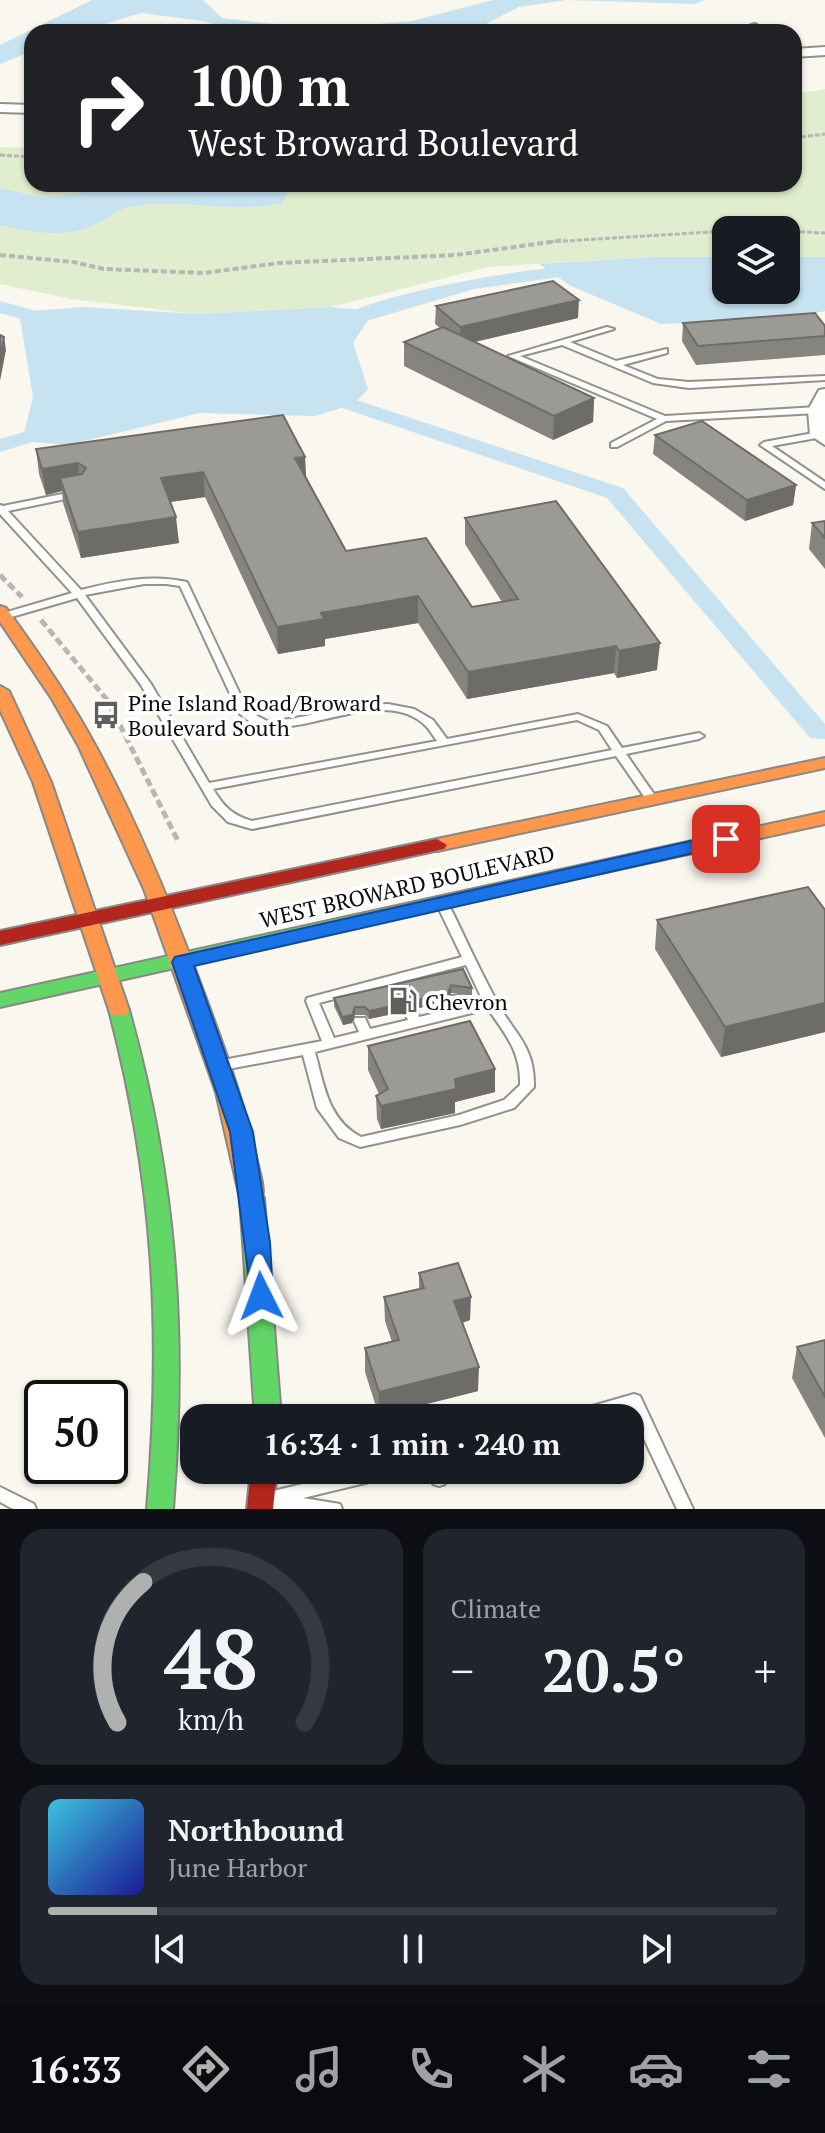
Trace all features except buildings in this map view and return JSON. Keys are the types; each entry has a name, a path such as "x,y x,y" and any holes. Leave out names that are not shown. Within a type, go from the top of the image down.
{"main road":[{"path":"2,613 42,664 118,807 161,906 242,1132 258,1242 267,1404"},
{"path":"0,691 19,724 90,921 153,1150 163,1258 168,1442 160,1509"},
{"name":"WEST BROWARD BOULEVARD","path":"0,938 825,763"},
{"name":"WEST BROWARD BOULEVARD","path":"0,1000 825,818"},
{"path":"260,1505 262,1484"}],"street":[{"path":"802,52 825,51"},
{"path":"0,108 24,109"},
{"path":"821,402 822,437"}],"lane":[{"path":"610,329 512,356 664,419"},
{"path":"562,342 656,381 689,385 816,376 825,378"},
{"path":"615,365 664,351"},
{"path":"614,445 664,419 821,402"},
{"path":"822,437 764,445 825,486"},
{"path":"2,509 81,494"},
{"path":"2,509 79,594 146,684 205,787 216,804 232,819 252,825 699,736"},
{"path":"2,613 79,594 169,579 184,584 244,713 264,724 390,706 413,711 434,723 444,743"},
{"path":"205,787 578,717 603,728 617,753 652,800"},
{"path":"308,1049 322,1104 344,1134 360,1142 389,1138 509,1104 527,1087 529,1069 522,1044 491,1004 442,903"},
{"path":"330,1044 312,1001 348,997 399,985 441,966 468,960"},
{"path":"441,966 447,980"},
{"path":"219,1066 367,1035 412,1016 458,1005 491,1004"},
{"path":"360,1021 367,1035"},
{"path":"644,1422 685,1509"},
{"path":"260,1505 338,1484"},
{"path":"0,1494 28,1509"},
{"path":"260,1505 334,1509"}],"path":[{"path":"802,137 825,134"},
{"path":"0,155 24,156"},
{"path":"0,255 73,262 104,269 204,273 279,263 456,255 561,240 712,232"},
{"path":"800,232 825,233"},
{"path":"0,575 108,701 147,773 179,843"}],"green space":[{"path":"825,89 825,257 800,257 800,216 712,216 712,257 653,257 488,267 331,307 196,314 71,299 0,284 0,147 24,148 24,192 802,192 802,93"}],"water":[{"path":"92,0 203,0 222,18 274,24 212,24 141,13 105,24 43,24"},
{"path":"493,0 567,0 519,7 486,24 378,24 412,21"},
{"path":"567,0 704,0 695,4"},
{"path":"24,33 24,54 0,64 0,45"},
{"path":"0,188 44,198 85,192 288,193 282,203 263,206 167,203 129,207 84,229 61,233 0,225"},
{"path":"712,257 712,304 800,304 800,257 825,257 825,311 789,319 661,324 571,286 539,264"},
{"path":"84,307 196,314 331,307 374,311 353,343 368,389 354,404 315,416 200,413 68,445 22,441 33,397 19,312"}],"waterway":[{"path":"343,322 474,284 553,273"},
{"path":"0,307 51,321"},
{"path":"320,394 615,493 819,733"},
{"path":"0,446 55,429"}],"traffic: fast":[{"path":"0,1000 551,878"},
{"path":"119,1010 136,1071 148,1133 164,1257 168,1383 160,1509"},
{"path":"252,1198 267,1404"}],"traffic: slow":[{"path":"0,611 32,654 87,745 133,840 219,1066 242,1143 252,1198"},
{"path":"0,691 42,782 119,1010"},
{"path":"437,845 825,763"},
{"path":"551,878 825,818"}],"traffic: jam":[{"path":"0,938 437,845"},
{"path":"260,1509 263,1484"}],"place":[{"name":"Pine Island Road/Broward Boulevard South","path":"106,715"},
{"name":"Chevron","path":"403,1001"}],"route":[{"path":"261,1296 258,1242 242,1132 182,962 726,839"}]}
